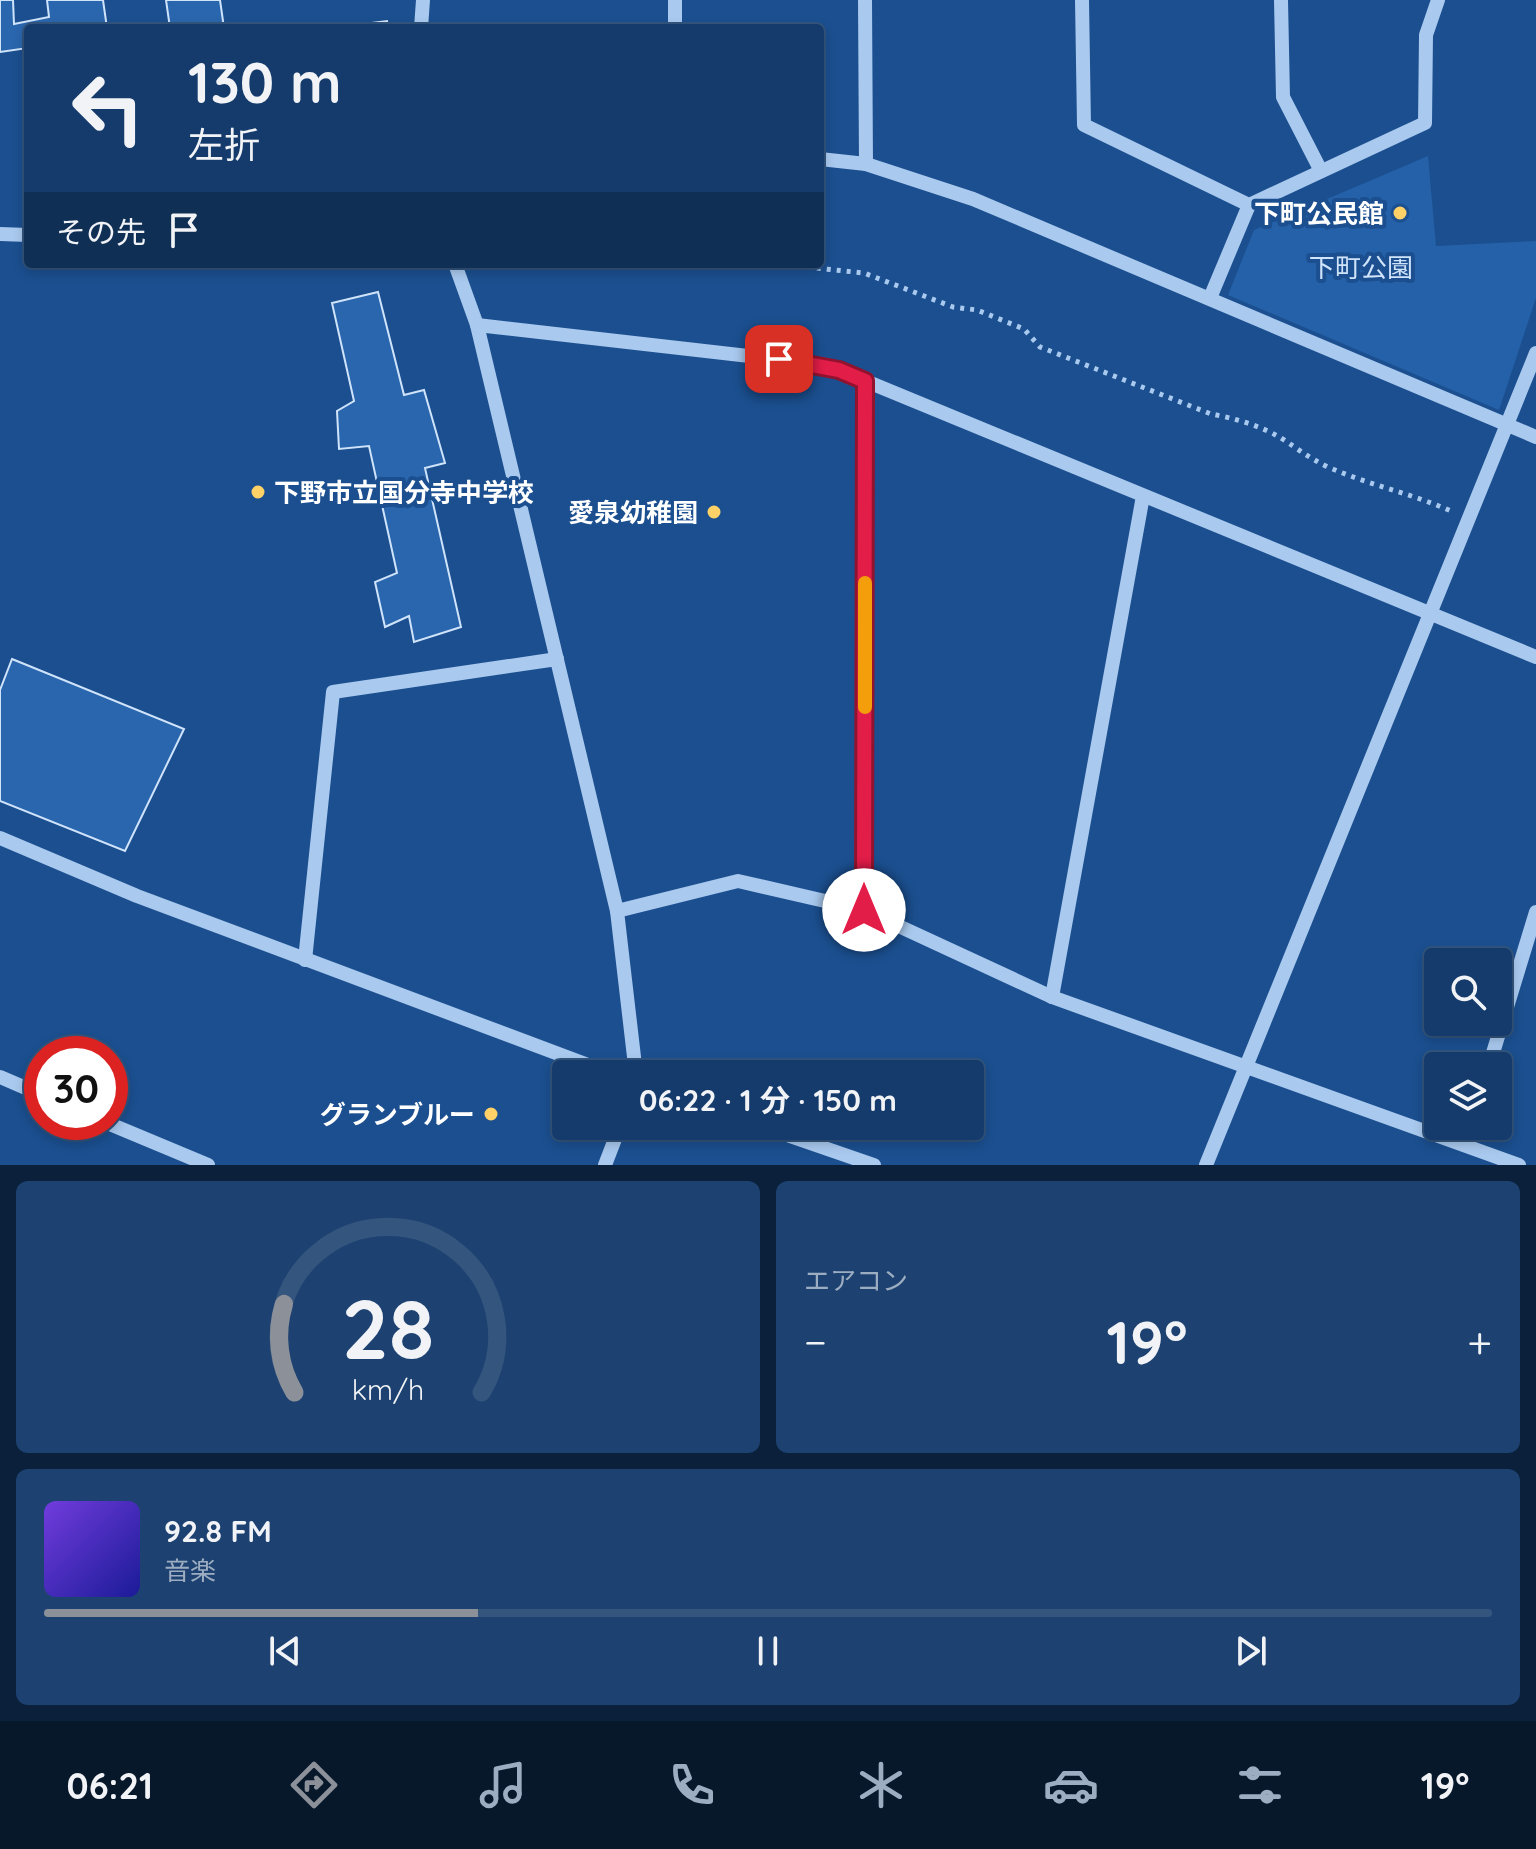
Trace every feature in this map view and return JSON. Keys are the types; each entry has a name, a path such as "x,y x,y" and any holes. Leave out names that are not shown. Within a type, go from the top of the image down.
{"street":[{"path":"421,24 423,0"},
{"path":"675,0 675,24"},
{"path":"865,0 866,164"},
{"path":"1082,0 1084,125 1249,205"},
{"path":"1281,0 1283,97 1321,171"},
{"path":"1210,298 1249,205 1425,123 1426,35 1438,0"},
{"path":"824,159 866,164 973,199 1536,437"},
{"path":"0,234 24,235"},
{"path":"456,268 477,325 617,911 634,1060"},
{"path":"477,325 810,363 865,381 1536,657"},
{"path":"1206,1165 1244,1064 1536,353"},
{"path":"864,910 865,381"},
{"path":"1052,997 1143,496"},
{"path":"305,960 333,692 557,659"},
{"path":"0,838 137,896 574,1060"},
{"path":"617,911 738,881 864,910 1052,997 1519,1165"},
{"path":"1493,1052 1536,912"},
{"path":"0,1077 24,1087"},
{"path":"128,1135 170,1158 208,1165"},
{"path":"605,1165 615,1140"},
{"path":"802,1140 874,1165"},
{"path":"1465,1145 1467,1140"}],"path":[{"path":"816,268 864,273 953,307 977,310 1024,329 1040,347 1080,364 1126,378 1211,414 1232,418 1281,438 1301,455 1371,486 1405,491 1470,519"}],"green space":[{"name":"下町公園","path":"1428,156 1436,246 1536,241 1536,298 1499,410 1228,295 1254,230"}],"building":[{"path":"0,0 13,0 14,24 49,17 47,0 103,0 106,24 24,24 24,49 0,52"},
{"path":"166,0 220,0 223,24 169,24"},
{"path":"378,292 404,395 424,390 445,463 425,468 461,627 414,642 409,616 385,627 375,582 397,573 369,446 339,449 337,411 354,401 332,303"},
{"path":"12,659 184,729 125,851 0,801 0,690"}],"slow traffic":[{"path":"865,583 865,707"}],"place":[{"name":"下町公民館","path":"1400,213"},
{"name":"下野市立国分寺中学校","path":"258,492"},
{"name":"愛泉幼稚園","path":"714,512"},
{"name":"グランブルー","path":"491,1114"}],"route":[{"path":"779,359 839,370 865,381 864,910"}]}
